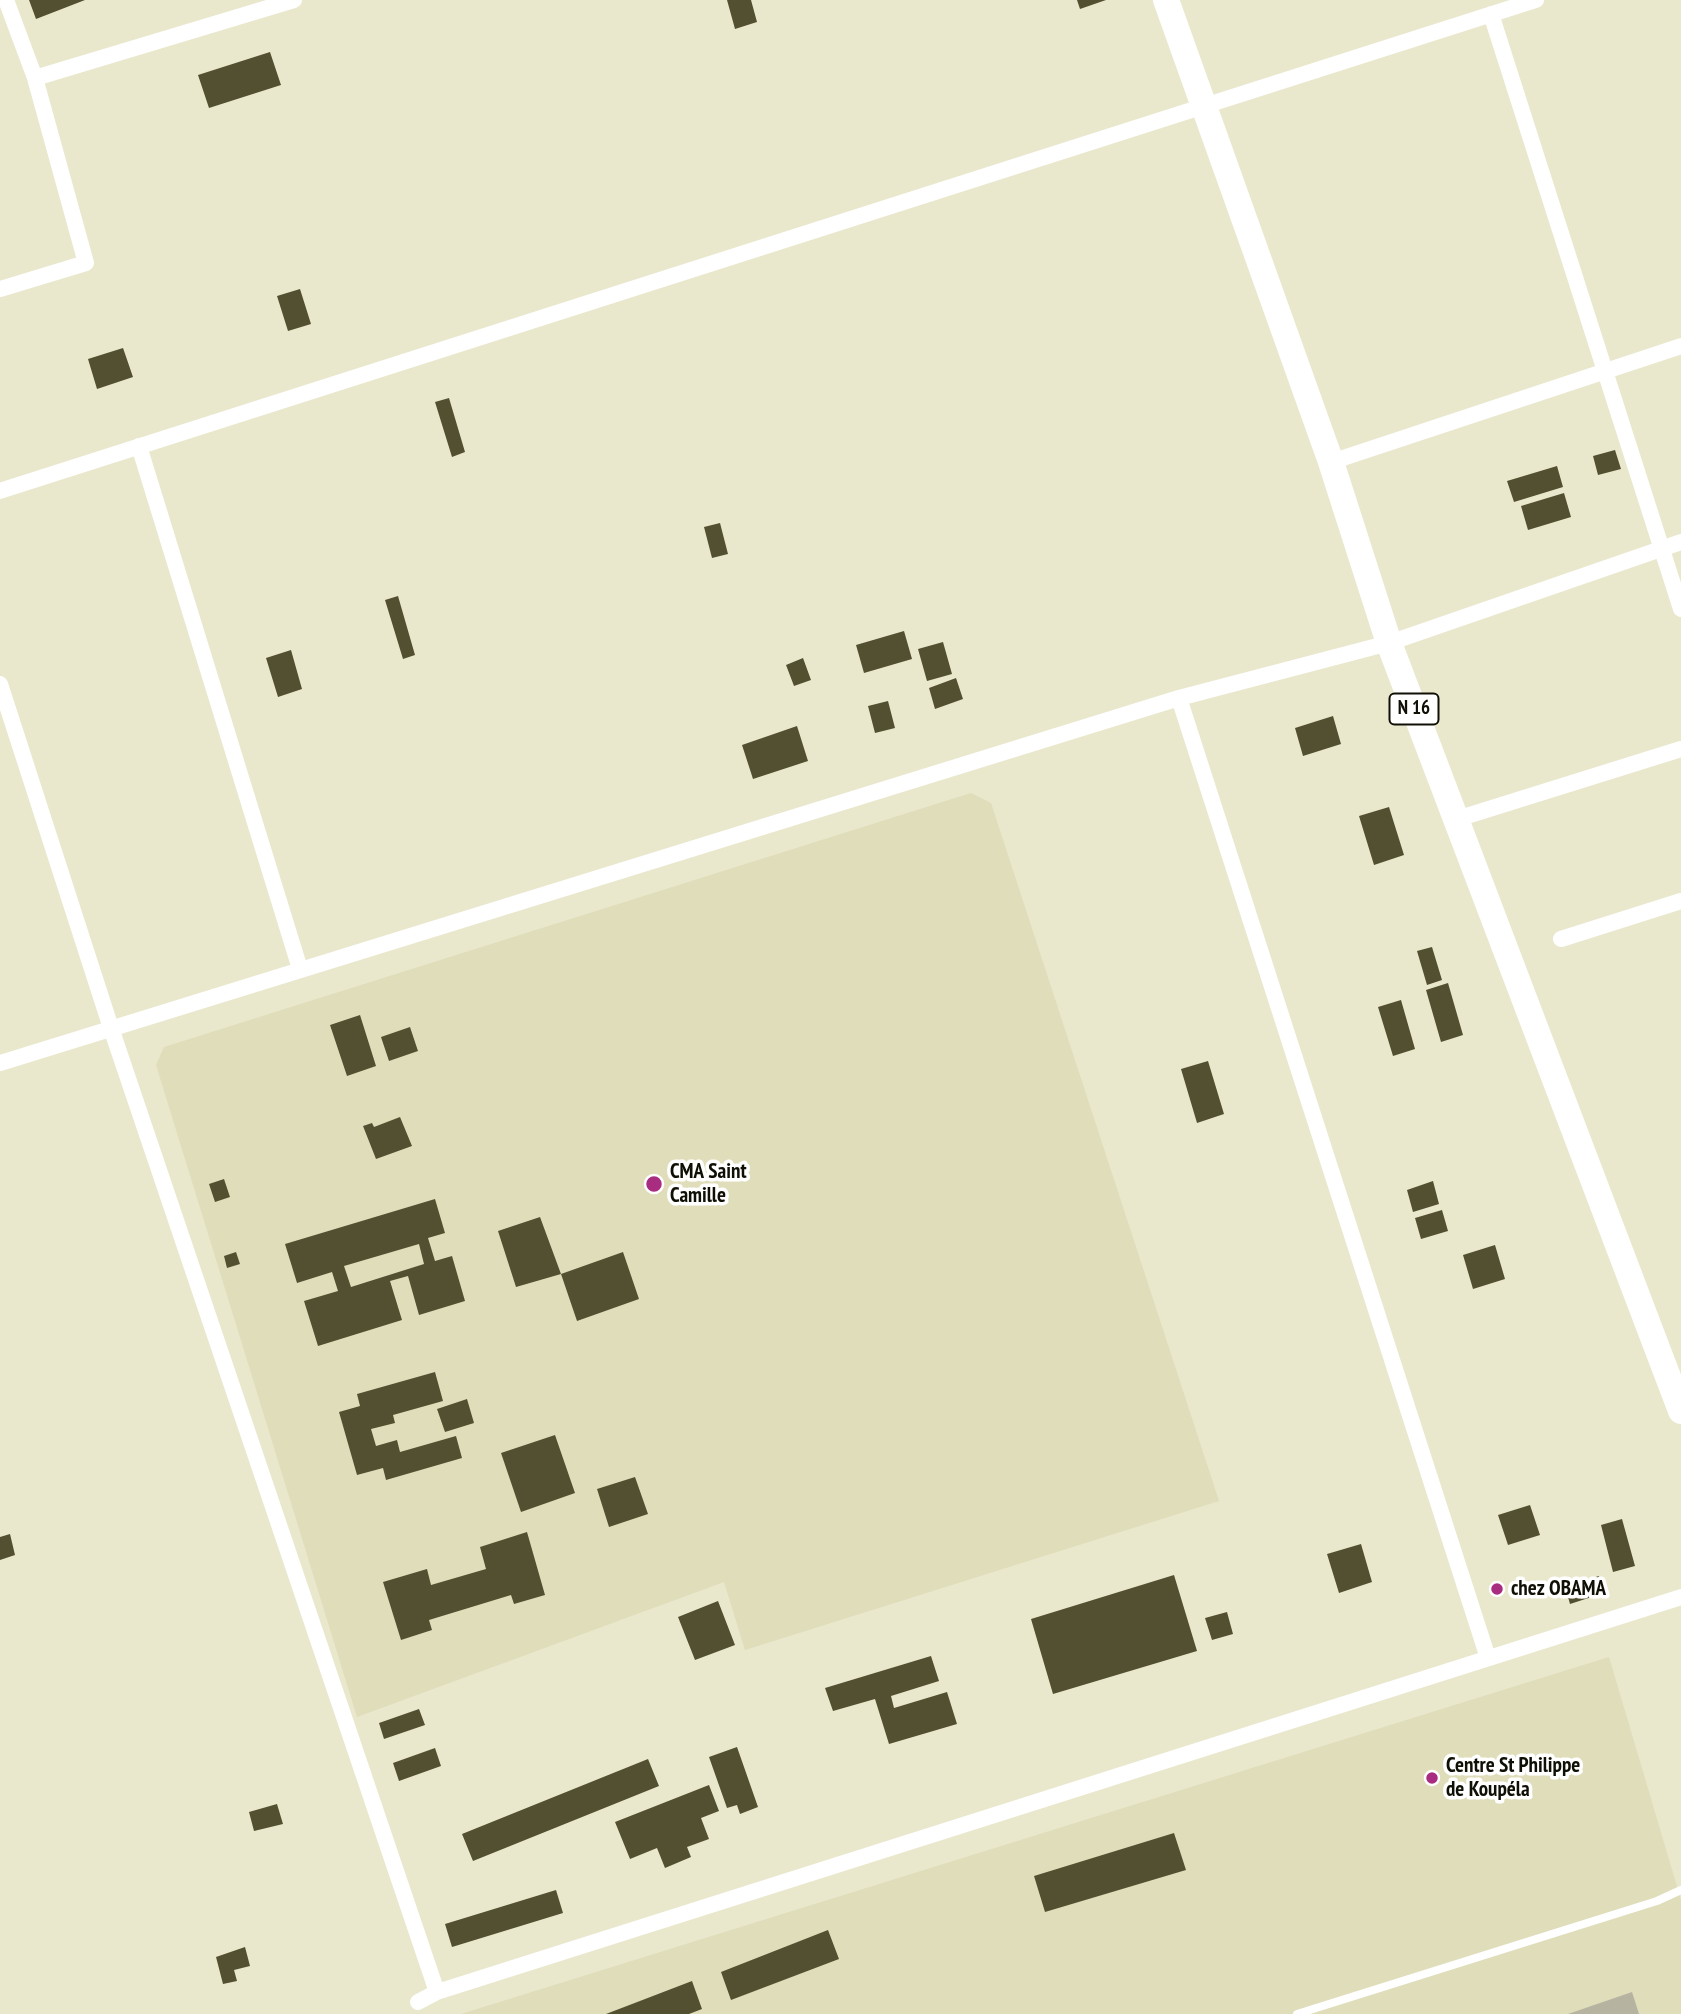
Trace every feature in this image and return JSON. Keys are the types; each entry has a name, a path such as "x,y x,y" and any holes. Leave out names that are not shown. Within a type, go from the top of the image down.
{"highway":[{"name":"N 16","path":"1166,0 1331,462 1389,643 1681,1411"}],"street":[{"path":"0,289 86,264 35,78 6,0"},
{"path":"35,78 294,0"},
{"path":"0,491 1536,0"},
{"path":"1491,14 1681,609"},
{"path":"1331,462 1681,346"},
{"path":"139,446 300,969"},
{"path":"0,1063 1179,698 1389,643 1681,542"},
{"path":"0,684 111,1028 437,1992"},
{"path":"1179,698 1488,1658"},
{"path":"1457,819 1681,749"},
{"path":"1561,939 1681,901"},
{"path":"418,2001 437,1992 1681,1597"}],"lane":[{"path":"1297,2014 1657,1901 1681,1890"}],"shaded area":[{"name":"CMA Saint Camille","path":"971,793 991,803 1219,1501 745,1650 724,1582 357,1717 156,1065 164,1047"},
{"name":"Centre St Philippe de Koupéla","path":"1609,1657 1681,1900 1681,2014 461,2014"},
{"path":"1632,1992 1639,2014 1568,2014"}],"building":[{"path":"29,0 85,0 36,19"},
{"path":"727,0 751,0 757,22 735,29"},
{"path":"1077,0 1106,0 1080,9"},
{"path":"270,52 281,85 209,108 198,75"},
{"path":"300,289 311,324 288,331 277,296"},
{"path":"123,348 133,377 97,389 88,359"},
{"path":"449,398 465,452 452,457 435,402"},
{"path":"1615,450 1621,469 1598,475 1593,456"},
{"path":"1557,466 1563,487 1514,502 1507,481"},
{"path":"1564,493 1571,517 1528,530 1521,506"},
{"path":"720,523 728,554 712,558 704,527"},
{"path":"398,596 415,655 403,659 385,600"},
{"path":"904,631 912,659 864,673 856,645"},
{"path":"943,642 952,674 927,681 918,649"},
{"path":"291,650 302,689 278,697 266,658"},
{"path":"803,658 811,680 794,686 786,665"},
{"path":"956,678 963,699 935,709 929,688"},
{"path":"888,701 895,728 875,733 868,706"},
{"path":"1333,716 1341,744 1303,756 1295,728"},
{"path":"797,726 808,761 753,779 742,745"},
{"path":"1389,807 1404,855 1374,865 1359,816"},
{"path":"1432,947 1442,980 1427,985 1417,951"},
{"path":"1448,983 1463,1035 1441,1042 1426,990"},
{"path":"1401,1000 1415,1049 1393,1056 1378,1007"},
{"path":"360,1015 376,1066 347,1076 330,1025"},
{"path":"410,1027 418,1051 389,1061 381,1037"},
{"path":"1208,1061 1224,1114 1197,1123 1181,1069"},
{"path":"400,1117 412,1146 376,1159 363,1126 372,1123 374,1127"},
{"path":"224,1179 230,1197 215,1202 209,1184"},
{"path":"1433,1181 1439,1204 1413,1212 1407,1190"},
{"path":"435,1199 445,1233 428,1238 435,1261 452,1256 465,1301 419,1315 408,1276 390,1281 402,1320 318,1346 304,1301 338,1291 332,1272 297,1283 285,1244","holes":["419,1244 424,1264 351,1287 344,1266"]},
{"path":"1442,1210 1448,1231 1421,1239 1415,1218"},
{"path":"540,1217 561,1274 516,1287 498,1231"},
{"path":"1495,1245 1505,1279 1473,1289 1463,1255"},
{"path":"236,1252 240,1264 227,1268 224,1256"},
{"path":"623,1252 639,1299 577,1321 561,1274"},
{"path":"435,1372 443,1401 393,1415 395,1423 371,1429 376,1446 397,1440 400,1452 456,1436 462,1458 386,1480 383,1468 357,1475 339,1412 360,1406 357,1394"},
{"path":"467,1399 474,1423 445,1432 437,1409"},
{"path":"555,1435 575,1493 521,1512 501,1453"},
{"path":"635,1477 648,1514 609,1527 597,1489"},
{"path":"1530,1505 1540,1535 1508,1545 1498,1515"},
{"path":"1622,1519 1635,1566 1613,1572 1601,1525"},
{"path":"527,1532 545,1595 514,1604 511,1595 429,1620 432,1630 401,1640 383,1582 427,1569 431,1585 486,1569 480,1547"},
{"path":"10,1534 15,1555 0,1560 0,1537"},
{"path":"1361,1544 1372,1582 1339,1593 1327,1554"},
{"path":"1174,1575 1197,1651 1053,1694 1031,1619"},
{"path":"1599,1576 1604,1593 1570,1604 1565,1586"},
{"path":"718,1601 735,1645 695,1660 678,1617"},
{"path":"1227,1612 1233,1634 1212,1640 1205,1618"},
{"path":"931,1656 939,1681 891,1696 894,1708 947,1692 957,1724 889,1744 875,1699 833,1711 825,1688"},
{"path":"419,1709 425,1725 384,1739 379,1723"},
{"path":"737,1747 758,1807 740,1814 737,1805 727,1808 709,1757"},
{"path":"435,1748 441,1766 399,1781 393,1763"},
{"path":"648,1759 659,1786 473,1861 462,1834"},
{"path":"709,1785 719,1811 701,1818 709,1839 687,1847 691,1857 665,1868 657,1848 630,1859 615,1822"},
{"path":"277,1804 283,1824 254,1831 249,1812"},
{"path":"1174,1833 1186,1870 1045,1912 1034,1876"},
{"path":"556,1890 563,1913 452,1947 445,1924"},
{"path":"828,1930 839,1959 731,2000 721,1972"},
{"path":"245,1947 250,1966 234,1970 237,1981 223,1984 216,1957"},
{"path":"692,1981 702,2009 689,2014 606,2014"}],"place":[{"name":"CMA Saint Camille","path":"654,1184"},
{"name":"chez OBAMA","path":"1497,1589"},
{"name":"Centre St Philippe de Koupéla","path":"1432,1778"}]}
